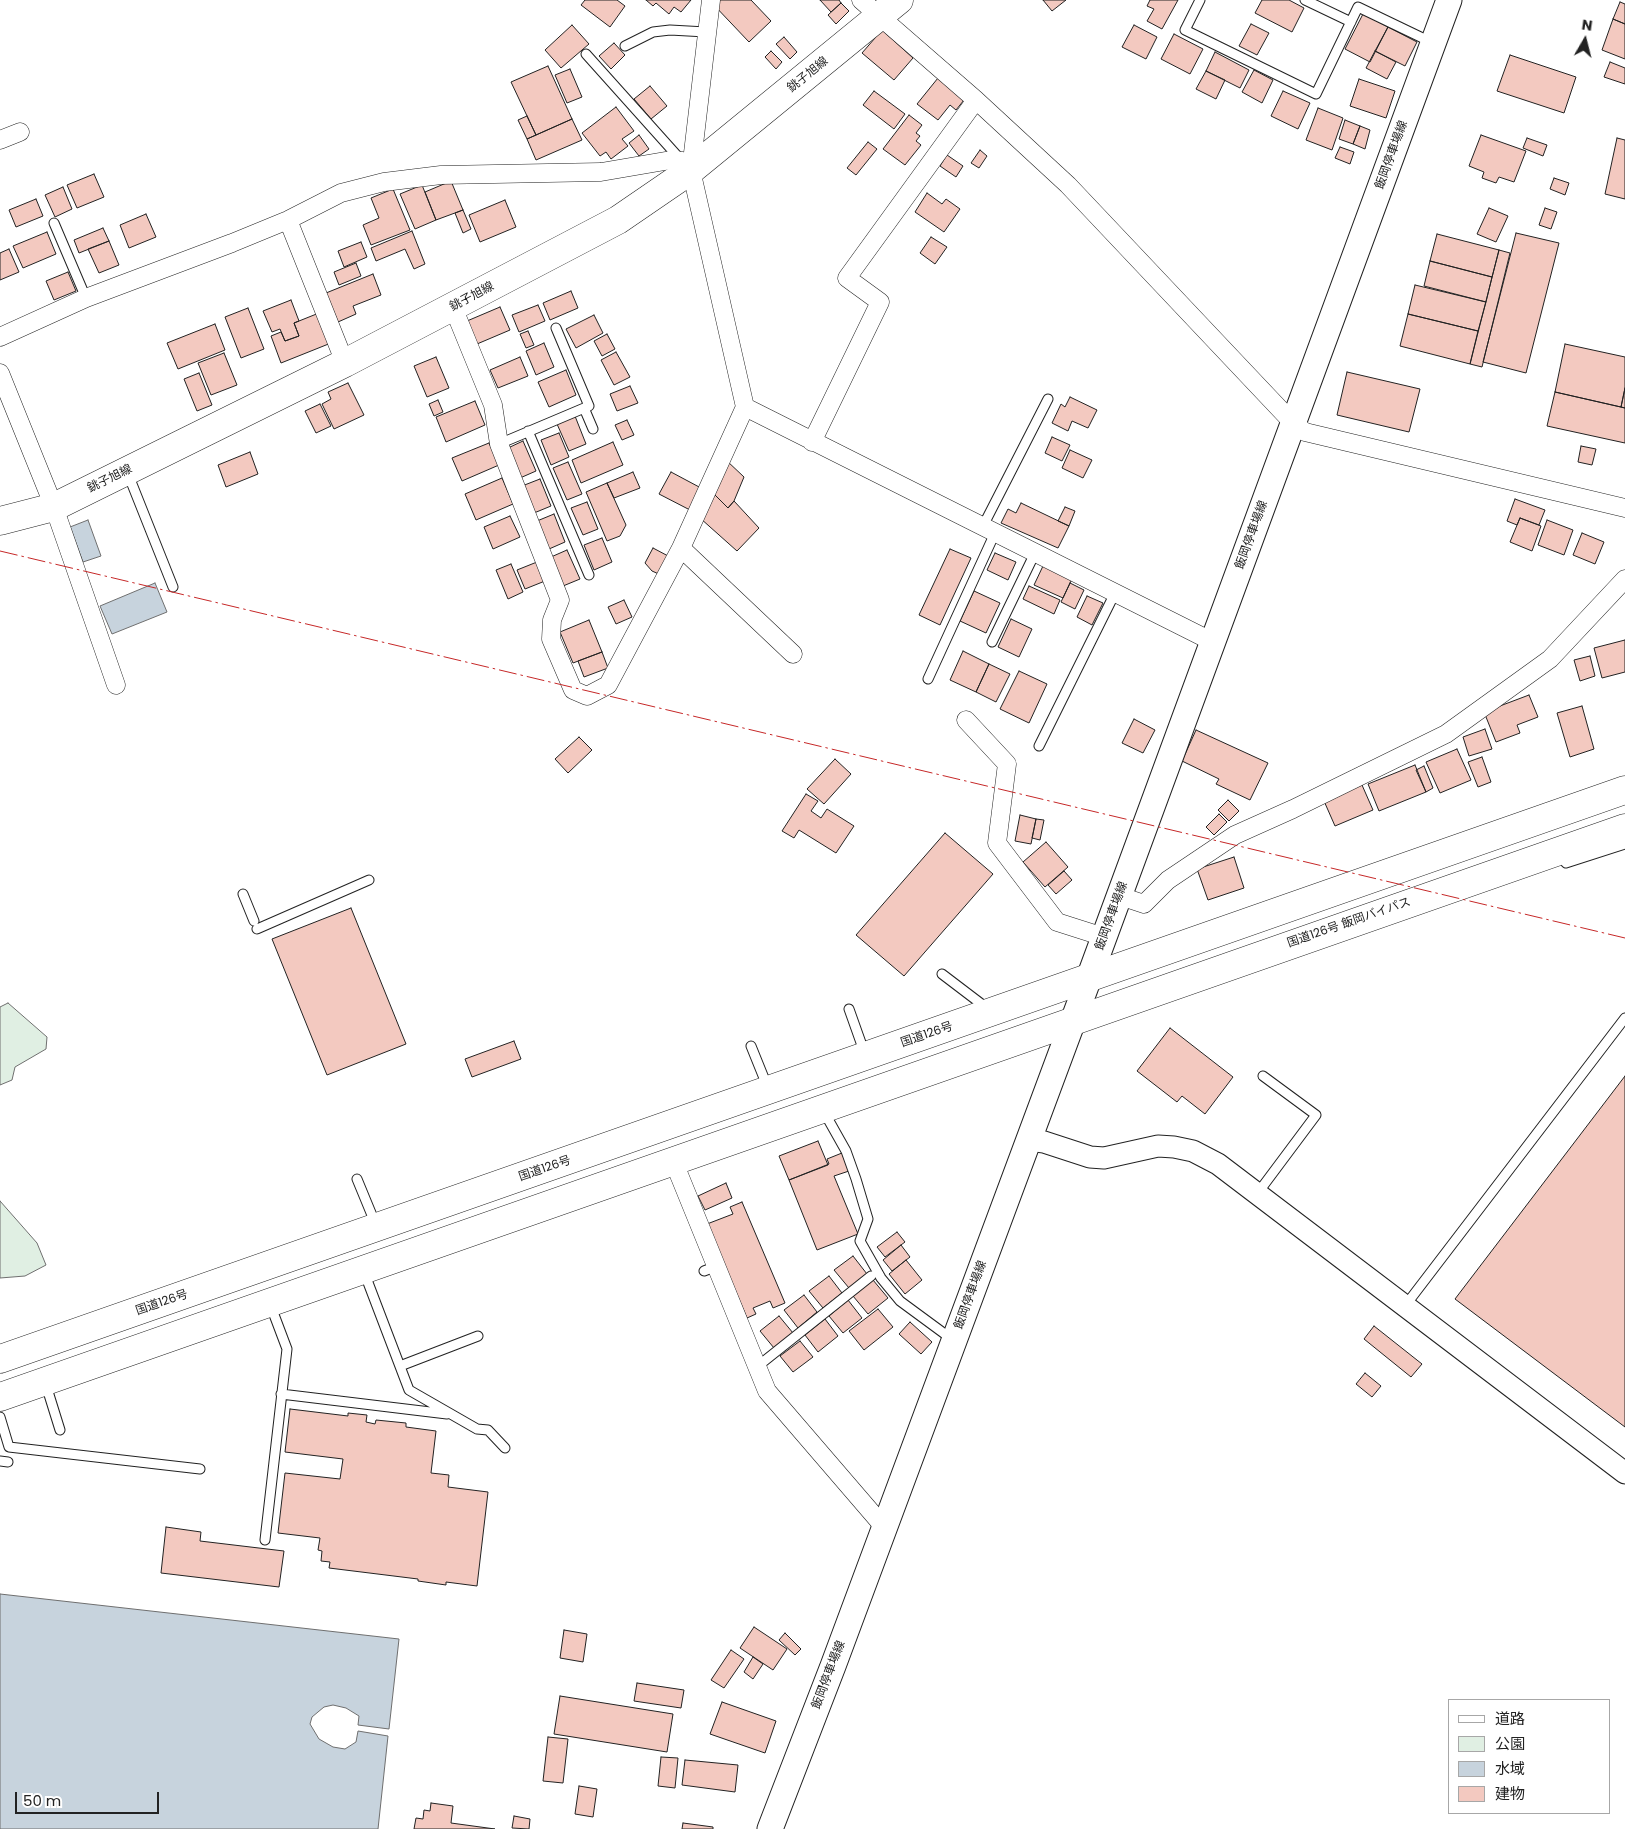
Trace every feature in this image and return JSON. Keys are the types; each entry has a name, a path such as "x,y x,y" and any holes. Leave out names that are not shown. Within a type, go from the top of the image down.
{"main road":[{"name":"飯岡停車場線","path":"770,1829 833,1666 1074,1020 1449,0"},
{"name":"銚子旭線","path":"0,521 54,507 345,363 618,220 880,6"},
{"path":"1089,978 1625,790"},
{"name":"国道126号 飯岡バイパス","path":"1074,1020 1625,828"},
{"name":"国道126号","path":"0,1360 1089,978"},
{"path":"0,1398 1074,1020"}],"street":[{"path":"453,307 493,405 499,444 560,600 552,620 551,639 573,690 587,696 608,685 681,548 745,407 686,165 711,0"},
{"path":"880,6 976,100 1068,185 1293,422 1305,432 1625,508"},
{"path":"812,442 880,302 847,278 976,100"},
{"path":"0,140 20,132"},
{"path":"0,337 86,298 288,220 341,193 384,182 441,175 601,172 671,160 686,165"},
{"path":"288,220 345,363"},
{"path":"0,373 54,507 116,684"},
{"path":"745,407 1213,642"},
{"path":"681,548 793,654"},
{"path":"1120,896 1144,904 1168,880 1235,835 1293,809 1446,734 1550,659 1625,579"},
{"path":"966,720 1007,764 997,843 1057,922 1104,937"},
{"path":"1029,1140 1044,1142 1090,1157 1104,1158 1158,1146 1174,1147 1193,1151 1218,1164 1625,1474"},
{"path":"673,1160 711,1269 758,1366 768,1391 884,1527"}],"lane":[{"path":"1200,0 1185,30 1316,94 1358,7 1433,43"},
{"path":"1305,0 1351,22"},
{"path":"625,46 653,32 670,30 706,32"},
{"path":"586,54 686,165"},
{"path":"54,223 86,298"},
{"path":"499,444 589,406 556,328"},
{"path":"928,679 989,530 1048,399"},
{"path":"584,408 593,429"},
{"path":"528,431 590,575"},
{"path":"126,471 173,587"},
{"path":"992,642 1035,553"},
{"path":"1039,746 1115,593"},
{"path":"1554,867 1625,844"},
{"path":"243,894 255,925 369,880"},
{"path":"1430,895 1482,888"},
{"path":"942,974 992,1012"},
{"path":"849,1010 866,1056"},
{"path":"1405,1306 1625,1018"},
{"path":"751,1046 769,1090"},
{"path":"1257,1194 1316,1115 1263,1076"},
{"path":"819,1110 828,1119 846,1151 868,1219 860,1241 882,1278 900,1301 926,1322 954,1340"},
{"path":"358,1179 377,1228"},
{"path":"363,1270 409,1390 477,1429 488,1430 505,1448"},
{"path":"758,1366 871,1276"},
{"path":"265,1540 287,1349 269,1302"},
{"path":"400,1366 478,1336"},
{"path":"45,1382 60,1430"},
{"path":"281,1394 452,1415"},
{"path":"0,1417 9,1447 200,1469"}],"green space":[{"path":"8,1003 47,1037 46,1049 15,1067 12,1080 0,1085 0,1007"},
{"path":"0,1201 37,1243 46,1265 25,1276 0,1278"}],"water":[{"path":"88,520 101,556 83,562 70,527"},
{"path":"155,583 167,612 112,634 100,606"},
{"path":"0,1594 399,1639 389,1729 358,1725 359,1716 346,1708 333,1705 324,1707 312,1717 310,1724 319,1739 333,1747 345,1749 356,1742 358,1731 388,1736 378,1829 0,1829"}],"building":[{"path":"585,0 617,0 625,6 610,27 581,5"},
{"path":"646,0 691,0 681,12 674,7 669,14 656,3 653,6"},
{"path":"715,0 751,0 771,21 749,42 712,3"},
{"path":"820,0 839,0 841,3 831,12"},
{"path":"1043,0 1066,0 1052,11"},
{"path":"1150,0 1178,0 1162,29 1147,21 1154,9 1147,6"},
{"path":"1262,0 1289,0 1304,8 1292,32 1255,13"},
{"path":"1620,2 1625,4 1625,24 1613,19"},
{"path":"841,3 849,11 836,24 828,15"},
{"path":"1363,14 1388,27 1370,62 1345,49"},
{"path":"1613,19 1625,24 1625,59 1602,50"},
{"path":"1251,24 1269,33 1257,55 1239,46"},
{"path":"572,25 589,44 561,68 545,50"},
{"path":"1134,25 1157,37 1146,59 1122,47"},
{"path":"1388,27 1417,42 1405,66 1375,51"},
{"path":"882,30 913,58 894,80 862,53"},
{"path":"1174,34 1203,49 1190,74 1161,59"},
{"path":"784,37 797,52 790,59 776,44"},
{"path":"614,43 625,55 611,69 599,56"},
{"path":"771,51 782,62 776,69 765,57"},
{"path":"1375,51 1396,62 1387,79 1366,68"},
{"path":"1215,52 1249,70 1240,88 1206,71"},
{"path":"1510,55 1576,77 1564,113 1497,91"},
{"path":"1610,62 1625,68 1625,84 1604,77"},
{"path":"548,66 572,119 536,135 511,82"},
{"path":"570,69 582,97 567,103 555,75"},
{"path":"1254,70 1273,80 1262,103 1242,92"},
{"path":"1206,71 1225,80 1216,99 1196,89"},
{"path":"938,78 964,100 956,110 950,105 938,120 917,104"},
{"path":"1359,79 1395,91 1386,118 1350,106"},
{"path":"650,86 667,106 651,119 634,99"},
{"path":"874,91 905,114 894,129 863,105"},
{"path":"1283,91 1310,103 1298,129 1271,116"},
{"path":"616,107 634,131 622,139 628,146 611,159 606,152 600,156 582,133"},
{"path":"1318,108 1343,118 1332,150 1306,140"},
{"path":"909,115 922,125 916,133 920,136 916,141 921,145 905,165 883,149"},
{"path":"527,116 536,135 527,139 518,120"},
{"path":"572,119 582,140 536,160 527,139"},
{"path":"1345,120 1360,126 1353,144 1339,139"},
{"path":"1360,126 1370,130 1365,149 1353,144"},
{"path":"639,135 649,149 639,156 629,143"},
{"path":"1481,135 1526,151 1514,182 1499,177 1496,183 1482,178 1484,172 1469,166"},
{"path":"1527,138 1547,145 1543,156 1523,148"},
{"path":"1617,138 1625,140 1625,199 1605,194"},
{"path":"868,142 877,149 856,175 847,168"},
{"path":"1340,147 1354,152 1350,164 1335,158"},
{"path":"980,150 987,156 979,168 971,163"},
{"path":"947,155 963,166 956,177 940,166"},
{"path":"94,174 104,197 77,208 67,185"},
{"path":"1554,178 1569,183 1565,195 1550,189"},
{"path":"451,181 463,210 436,220 425,192"},
{"path":"422,185 436,220 415,229 400,194"},
{"path":"63,187 72,209 55,217 45,195"},
{"path":"393,189 410,230 371,245 363,225 379,218 371,198"},
{"path":"927,193 942,204 946,199 960,209 944,232 915,212"},
{"path":"36,199 43,216 16,227 9,210"},
{"path":"505,200 516,227 480,242 469,215"},
{"path":"1489,208 1508,216 1496,242 1477,234"},
{"path":"1545,208 1557,212 1551,229 1539,225"},
{"path":"463,210 471,229 463,233 455,213"},
{"path":"146,214 156,237 129,248 120,225"},
{"path":"103,228 109,241 79,253 74,240"},
{"path":"412,231 425,264 414,269 405,249 376,261 371,248"},
{"path":"47,232 56,254 23,268 13,246"},
{"path":"1516,233 1559,243 1526,373 1483,362"},
{"path":"1437,234 1499,250 1492,277 1430,261"},
{"path":"931,237 947,247 935,264 920,253"},
{"path":"109,241 119,265 99,273 88,249"},
{"path":"361,242 367,257 344,267 338,251"},
{"path":"9,249 19,272 0,280 0,253"},
{"path":"1499,250 1510,253 1482,367 1470,364"},
{"path":"1430,261 1492,277 1486,302 1424,286"},
{"path":"356,263 361,276 339,285 334,272"},
{"path":"68,272 76,291 54,300 46,281"},
{"path":"373,274 381,295 353,306 356,314 338,322 326,293"},
{"path":"1415,285 1486,302 1478,331 1408,314"},
{"path":"571,291 578,308 550,320 543,303"},
{"path":"291,300 299,321 294,323 299,336 285,341 280,329 272,332 263,311"},
{"path":"538,305 545,321 519,332 512,315"},
{"path":"500,307 510,330 477,344 467,321"},
{"path":"248,308 264,349 241,358 225,317"},
{"path":"319,313 331,343 281,363 271,336 281,332 285,341 299,336 294,323"},
{"path":"1408,314 1478,331 1470,364 1400,346"},
{"path":"594,315 603,333 576,348 566,329"},
{"path":"215,324 225,350 178,369 167,343"},
{"path":"528,331 534,345 526,348 520,334"},
{"path":"607,334 615,349 602,356 594,341"},
{"path":"544,343 554,367 536,375 526,351"},
{"path":"1565,344 1625,357 1625,388 1621,407 1555,392"},
{"path":"616,352 630,377 614,385 601,360"},
{"path":"224,353 237,385 211,395 198,363"},
{"path":"436,357 449,388 427,397 414,366"},
{"path":"520,357 528,376 498,388 490,370"},
{"path":"566,370 576,395 549,407 538,382"},
{"path":"1347,372 1420,389 1409,432 1337,415"},
{"path":"199,373 212,405 197,411 184,379"},
{"path":"348,383 364,415 334,429 322,404 331,399 328,392"},
{"path":"630,386 638,403 617,411 610,394"},
{"path":"1625,388 1625,408 1621,407"},
{"path":"1555,392 1625,408 1625,443 1547,426"},
{"path":"1070,397 1097,410 1088,428 1072,421 1068,431 1052,423 1061,404 1065,407"},
{"path":"438,400 443,412 434,416 429,404"},
{"path":"475,401 485,425 446,442 436,417"},
{"path":"320,404 331,426 316,433 305,411"},
{"path":"575,416 586,444 569,451 557,424"},
{"path":"627,420 634,435 622,440 615,425"},
{"path":"559,433 569,457 551,465 541,440"},
{"path":"1052,437 1070,445 1062,461 1045,453"},
{"path":"523,441 536,471 520,478 508,448"},
{"path":"613,442 623,465 581,483 572,460"},
{"path":"489,443 499,465 462,481 452,458"},
{"path":"1581,446 1596,449 1592,465 1578,462"},
{"path":"1070,450 1092,460 1083,478 1062,468"},
{"path":"250,452 258,474 226,487 218,465"},
{"path":"726,460 744,477 734,501 728,508 712,492"},
{"path":"568,462 582,494 567,500 553,468"},
{"path":"633,472 640,488 614,498 607,483"},
{"path":"671,472 701,488 690,510 659,494"},
{"path":"502,478 513,504 476,520 465,494"},
{"path":"540,479 551,506 534,513 522,486"},
{"path":"607,483 626,525 620,536 607,541 586,492"},
{"path":"712,492 728,508 734,501 759,528 737,551 700,518"},
{"path":"1515,499 1545,510 1539,525 1520,518 1517,525 1507,521"},
{"path":"587,502 598,529 583,535 571,508"},
{"path":"1021,503 1069,526 1058,548 1001,523 1008,509 1016,513"},
{"path":"1065,507 1075,511 1069,526 1058,521"},
{"path":"554,514 565,542 549,549 537,521"},
{"path":"510,516 520,537 493,549 484,527"},
{"path":"1520,518 1541,526 1532,551 1510,542"},
{"path":"1547,520 1573,530 1564,555 1538,545"},
{"path":"1582,533 1604,542 1595,564 1573,555"},
{"path":"602,538 612,562 594,570 584,545"},
{"path":"653,548 670,557 661,575 652,571 645,563"},
{"path":"950,549 971,558 940,625 919,615"},
{"path":"567,550 580,579 563,586 551,557"},
{"path":"995,553 1016,562 1008,580 987,570"},
{"path":"537,562 545,581 525,589 517,570"},
{"path":"511,564 523,592 508,599 496,570"},
{"path":"1043,566 1072,579 1063,598 1034,585"},
{"path":"1070,583 1084,590 1075,609 1061,602"},
{"path":"1029,586 1060,600 1054,614 1023,599"},
{"path":"974,591 1000,603 986,633 960,621"},
{"path":"1087,596 1103,603 1092,625 1077,617"},
{"path":"624,600 632,617 616,624 608,607"},
{"path":"1011,619 1032,629 1019,657 998,647"},
{"path":"589,620 602,652 573,663 560,632"},
{"path":"1625,640 1625,672 1602,678 1594,648"},
{"path":"963,651 989,664 976,692 950,680"},
{"path":"602,652 608,668 584,677 578,661"},
{"path":"1590,656 1595,676 1580,681 1574,660"},
{"path":"989,664 1010,674 996,702 976,692"},
{"path":"1019,671 1047,684 1029,723 1000,709"},
{"path":"1529,695 1538,717 1517,725 1520,733 1496,742 1484,712"},
{"path":"1582,706 1594,749 1570,757 1557,713"},
{"path":"1134,719 1155,730 1143,753 1122,743"},
{"path":"1485,729 1492,749 1469,756 1463,737"},
{"path":"1196,730 1268,763 1250,800 1216,784 1219,779 1182,761"},
{"path":"579,737 592,750 568,773 555,759"},
{"path":"1457,749 1471,780 1440,793 1426,762"},
{"path":"1482,757 1491,782 1478,787 1468,762"},
{"path":"835,759 851,774 824,804 807,789"},
{"path":"1415,765 1426,792 1379,811 1368,784"},
{"path":"1424,766 1433,788 1426,792 1416,770"},
{"path":"1362,785 1373,810 1335,826 1324,801"},
{"path":"806,794 818,801 811,811 821,818 827,809 854,826 836,853 799,830 794,838 782,831"},
{"path":"1228,800 1239,811 1229,821 1218,810"},
{"path":"1219,814 1227,822 1214,835 1206,827"},
{"path":"1020,815 1036,819 1031,844 1015,841"},
{"path":"1036,819 1044,820 1040,840 1032,838"},
{"path":"945,833 993,874 904,976 856,935"},
{"path":"1046,842 1068,867 1045,887 1023,862"},
{"path":"1234,857 1244,888 1208,900 1197,869"},
{"path":"1064,871 1072,880 1056,894 1048,885"},
{"path":"351,908 406,1044 327,1075 272,939"},
{"path":"1170,1028 1233,1077 1205,1114 1182,1096 1177,1102 1137,1071"},
{"path":"514,1041 521,1059 472,1077 465,1059"},
{"path":"1625,1076 1625,1427 1455,1299"},
{"path":"818,1141 828,1165 789,1180 779,1156"},
{"path":"842,1153 849,1171 834,1176 858,1234 817,1250 789,1180 829,1164 827,1159"},
{"path":"726,1183 732,1198 705,1210 698,1196"},
{"path":"742,1202 785,1303 773,1308 770,1301 753,1308 756,1314 747,1318 707,1224 733,1214 730,1207"},
{"path":"897,1232 905,1242 885,1257 877,1247"},
{"path":"901,1245 910,1257 892,1271 883,1260"},
{"path":"853,1256 867,1274 849,1288 834,1270"},
{"path":"906,1260 922,1280 905,1294 889,1274"},
{"path":"829,1276 842,1293 823,1308 809,1291"},
{"path":"873,1280 888,1298 868,1314 853,1296"},
{"path":"804,1295 817,1312 798,1328 784,1310"},
{"path":"848,1300 862,1318 843,1333 829,1316"},
{"path":"878,1309 893,1327 864,1350 849,1331"},
{"path":"779,1316 793,1333 774,1348 760,1331"},
{"path":"825,1319 838,1336 818,1352 805,1335"},
{"path":"910,1322 932,1342 921,1354 899,1334"},
{"path":"1374,1326 1422,1364 1411,1377 1364,1339"},
{"path":"800,1341 813,1357 793,1372 780,1356"},
{"path":"1365,1373 1381,1386 1372,1397 1356,1384"},
{"path":"290,1409 348,1416 348,1413 367,1415 366,1422 375,1424 376,1420 406,1423 406,1427 436,1431 431,1473 449,1475 448,1487 488,1492 477,1586 446,1582 446,1585 418,1581 418,1579 329,1568 330,1562 321,1561 322,1551 318,1550 320,1538 278,1533 285,1473 340,1479 343,1459 285,1452"},
{"path":"166,1527 201,1532 200,1541 284,1551 279,1587 161,1573"},
{"path":"754,1627 787,1649 773,1670 740,1648"},
{"path":"564,1630 587,1634 583,1662 560,1658"},
{"path":"785,1633 801,1649 795,1655 779,1640"},
{"path":"731,1650 744,1659 724,1688 711,1680"},
{"path":"753,1657 763,1664 753,1679 744,1672"},
{"path":"637,1683 684,1690 681,1708 634,1701"},
{"path":"560,1696 673,1714 667,1752 554,1734"},
{"path":"722,1702 776,1721 765,1753 710,1734"},
{"path":"548,1737 568,1739 563,1783 543,1781"},
{"path":"661,1757 678,1758 675,1788 658,1786"},
{"path":"685,1760 738,1765 735,1792 682,1785"},
{"path":"579,1786 597,1789 593,1817 575,1814"},
{"path":"431,1803 453,1806 451,1823 495,1829 414,1829 416,1818 423,1819 424,1810 430,1811"},
{"path":"514,1816 530,1819 529,1829 512,1828"},
{"path":"683,1823 713,1827 713,1829 682,1829"}],"power":[{"path":"0,551 1625,938"}]}
